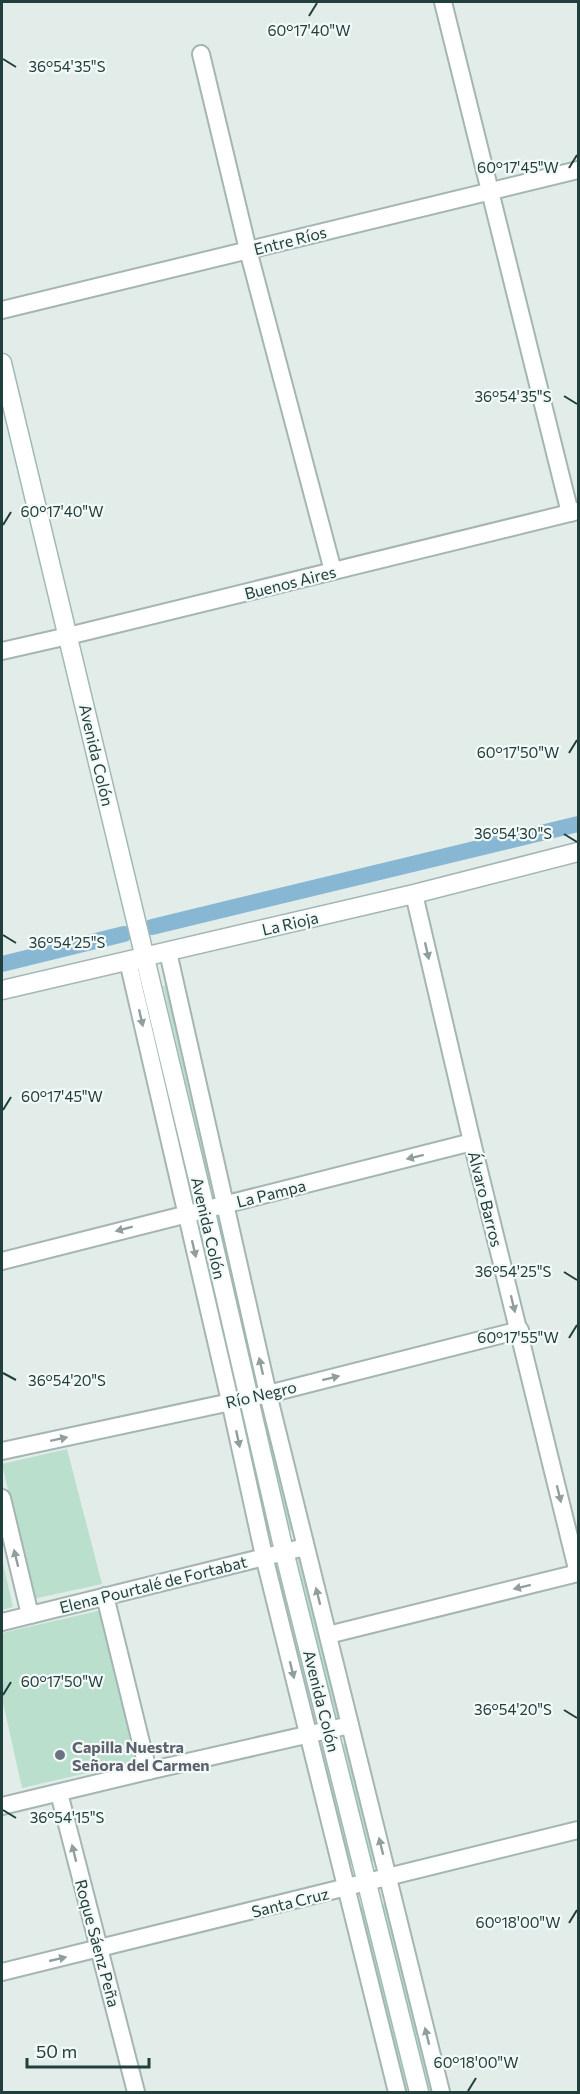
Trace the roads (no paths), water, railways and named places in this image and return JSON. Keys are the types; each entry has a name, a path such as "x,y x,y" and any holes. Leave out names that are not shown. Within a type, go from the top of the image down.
{"main road":[{"name":"Avenida Colón","path":"2,363 68,636 136,959 205,1208 284,1551 419,2092"},
{"name":"La Rioja","path":"2,990 414,894 579,852"}],"street":[{"path":"443,2 574,512"},
{"path":"201,54 248,250 333,571"},
{"name":"Entre Ríos","path":"2,310 579,170"},
{"name":"Buenos Aires","path":"2,651 574,512"},
{"name":"Álvaro Barros","path":"414,894 472,1143 520,1330 578,1573"},
{"name":"Avenida Colón","path":"168,952 268,1394 441,2092"},
{"name":"Avenida Colón","path":"136,959 186,1213 264,1556 397,2092"},
{"name":"La Pampa","path":"2,1261 205,1208 472,1143"},
{"name":"Río Negro","path":"2,1451 268,1394 520,1330"},
{"path":"2,1498 30,1615"},
{"name":"Elena Pourtalé de Fortabat","path":"2,1622 305,1546"},
{"path":"328,1635 578,1573"},
{"path":"105,1596 148,1771"},
{"path":"2,1806 350,1725"},
{"name":"Roque Sáenz Peña","path":"59,1793 101,1948 136,2092"},
{"name":"Santa Cruz","path":"2,1972 579,1830"}],"waterway":[{"path":"152,927 578,824"},
{"path":"2,964 124,934"}],"place":[{"name":"Capilla Nuestra Señora del Carmen","path":"60,1755"}]}
